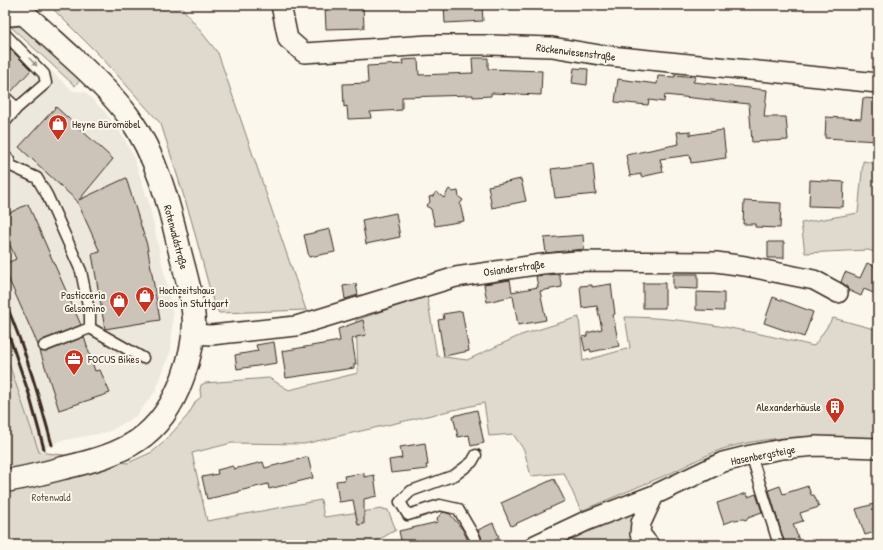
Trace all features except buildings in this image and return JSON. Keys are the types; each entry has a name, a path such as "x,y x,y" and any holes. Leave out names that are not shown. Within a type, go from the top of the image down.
{"main road":[{"name":"Rotenwaldstraße","path":"5,481 98,459 127,448 148,434 158,424 176,396 186,371 193,334 193,312 174,224 152,157 140,134 114,98 22,12"}],"street":[{"name":"Röckenwiesenstraße","path":"281,5 288,39 304,53 429,45 552,47 600,55 878,83"},
{"name":"Osianderstraße","path":"193,334 211,335 296,326 456,277 542,264 576,261 716,262 745,266 814,280 838,293"},
{"name":"Hasenbergsteige","path":"535,545 586,521 654,494 723,462 782,449 816,446 878,448"},
{"path":"649,545 640,534 640,522 654,494"}],"lane":[{"path":"5,22 22,12"},
{"path":"5,34 44,74 46,83 6,118"},
{"path":"5,97 17,108"},
{"path":"5,162 37,178 47,195 81,271 90,315 90,328"},
{"path":"44,346 90,328"},
{"path":"90,328 143,358"},
{"path":"476,455 472,462 455,475 411,491 400,502 408,515 440,505 458,508 475,538 477,545"},
{"path":"751,455 779,545"}],"shaded area":[{"path":"5,29 73,91 85,92 105,112 119,130 132,153 149,203 173,314 171,350 155,392 136,416 108,432 60,441 39,452 5,352"}],"green space":[{"path":"49,5 180,5 218,53 306,310 219,313 214,305 191,219 161,124 103,59"},
{"path":"21,26 80,80 75,86 11,27"},
{"path":"863,161 878,164 878,253 868,250 805,253 801,223 858,213"},
{"name":"Rotenwald","path":"427,296 437,356 467,360 521,335 579,317 583,361 630,348 625,317 697,322 814,346 833,318 878,330 878,438 802,437 744,443 698,459 671,473 581,511 564,473 531,476 524,450 513,434 489,436 484,403 304,444 232,443 192,453 207,521 321,500 324,517 382,509 388,510 396,530 369,545 5,545 5,352 39,452 128,463 152,452 163,443 188,415 196,401 201,397 201,385 205,383 269,378 289,390 358,373 356,320"},
{"path":"647,502 644,545 550,545"}],"railway":[{"path":"5,302 37,391 52,445"},
{"path":"5,324 29,394 44,449"}],"place":[{"name":"Heyne Büromöbel","path":"58,141"},
{"name":"Hochzeitshaus Boos in Stuttgart","path":"145,313"},
{"name":"Pasticceria Gelsomino","path":"119,318"},
{"name":"FOCUS Bikes","path":"74,376"},
{"name":"Alexanderhäusle","path":"835,424"}]}
